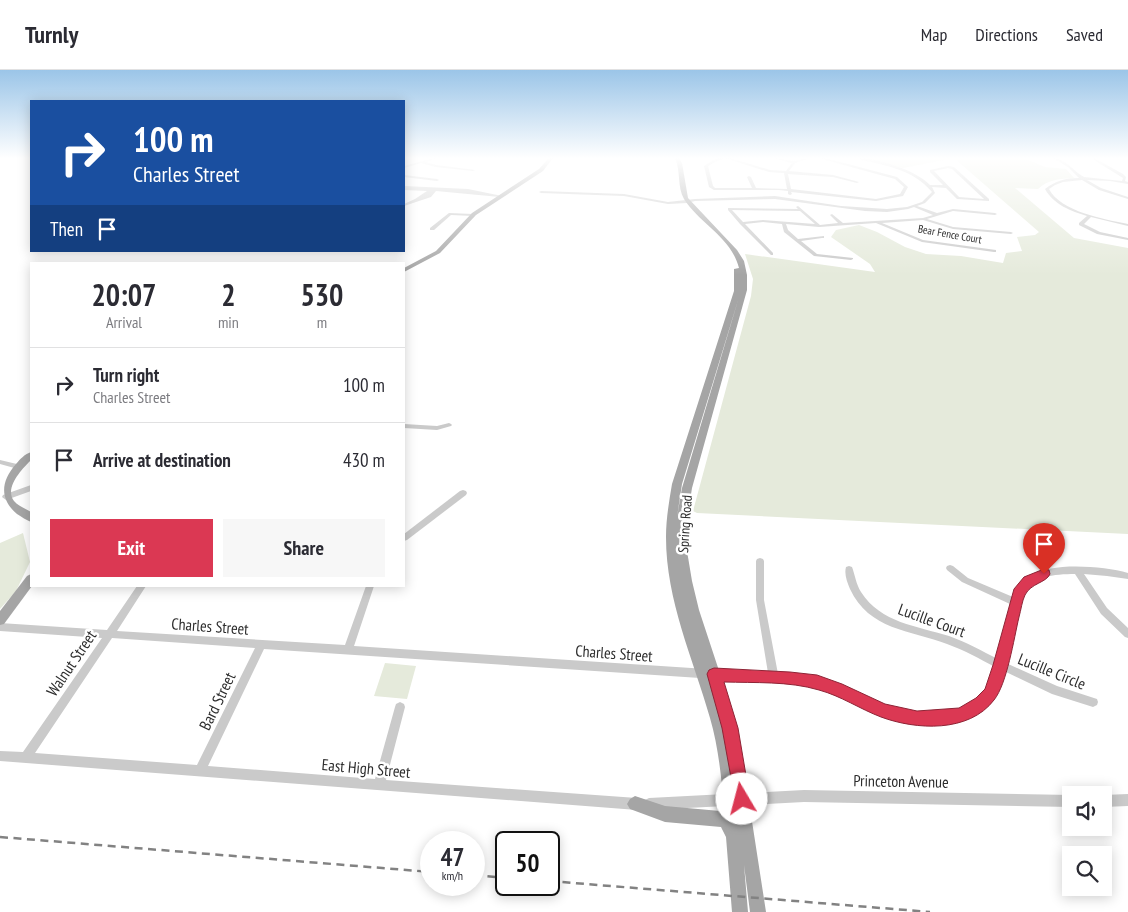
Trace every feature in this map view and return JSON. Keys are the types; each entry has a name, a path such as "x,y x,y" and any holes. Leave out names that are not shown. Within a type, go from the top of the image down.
{"main road":[{"path":"405,269 438,252 473,215 498,197"},
{"name":"Spring Road","path":"683,197 727,247 736,265 738,281 737,291 677,484 672,510 670,544 676,591 730,728 736,799 758,912"},
{"name":"Spring Road","path":"685,197 687,202"},
{"path":"30,456 10,476 4,487 9,502 30,517"},
{"path":"0,620 30,580"},
{"name":"Spring Road","path":"736,799 734,844 740,912"},
{"path":"635,804 665,814 720,818 729,825 734,844"}],"street":[{"path":"405,199 416,200 419,197"},
{"path":"405,205 427,197"},
{"path":"637,197 668,203 756,198 791,200 860,209 916,207 930,200 931,197"},
{"path":"853,197 876,200 890,197"},
{"path":"957,197 959,199 988,200 985,197"},
{"path":"1055,197 1065,205 1090,216 1128,225"},
{"path":"791,200 819,226"},
{"path":"916,207 938,215"},
{"path":"771,254 729,209 800,210"},
{"path":"741,223 763,221 819,226 923,219 953,210 995,214"},
{"path":"432,229 450,214 473,215"},
{"path":"832,215 842,225"},
{"path":"1090,216 1081,224 1099,233 1128,240"},
{"path":"923,219 954,228 1011,234"},
{"name":"Bear Fence Court","path":"876,222 922,241 994,251"},
{"path":"784,223 786,231 816,255 851,258"},
{"path":"797,240 822,237"},
{"path":"405,426 437,428 449,425"},
{"path":"0,462 18,467"},
{"path":"6,497 30,488"},
{"path":"405,537 462,493"},
{"path":"760,561 760,600 774,678"},
{"path":"950,568 965,580 1015,602"},
{"name":"Lucille Court","path":"848,569 856,594 867,606 884,618 950,641 1000,665"},
{"path":"1077,571 1104,611 1128,634"},
{"name":"Charles Street","path":"0,627 817,682 883,711 917,719 936,719 962,714 982,704 991,693 1000,665 1015,602 1020,589 1029,581 1049,573 1077,571 1117,573 1128,576"},
{"name":"Walnut Street","path":"26,758 141,587"},
{"path":"348,650 370,587"},
{"name":"Bard Street","path":"201,770 261,645"},
{"name":"Lucille Circle","path":"1000,665 1061,694 1093,702"},
{"path":"378,785 400,707"},
{"name":"East High Street","path":"0,756 635,804 736,799"},
{"name":"Princeton Avenue","path":"736,799 804,796 1062,801"},
{"path":"1112,801 1128,800"}],"shaded area":[{"path":"999,197 1026,197 1074,238 1128,248 1128,534 697,513 693,511 751,296 753,279 745,254 875,272 870,264 831,237 836,230 859,225 905,247 926,254 961,256 1003,263 1006,253 1022,251 1017,237 1035,235 1039,232"},
{"path":"23,533 30,562 16,591 0,609 0,543"},
{"path":"385,663 416,666 407,699 374,696"}],"railway":[{"path":"0,837 420,871"},
{"path":"485,876 495,877"},
{"path":"560,882 930,912"}],"route":[{"path":"742,799 730,728 714,674 808,680 836,689 883,711 917,719 952,717 962,714 982,704 991,693 1018,593 1029,581 1044,574"}]}
